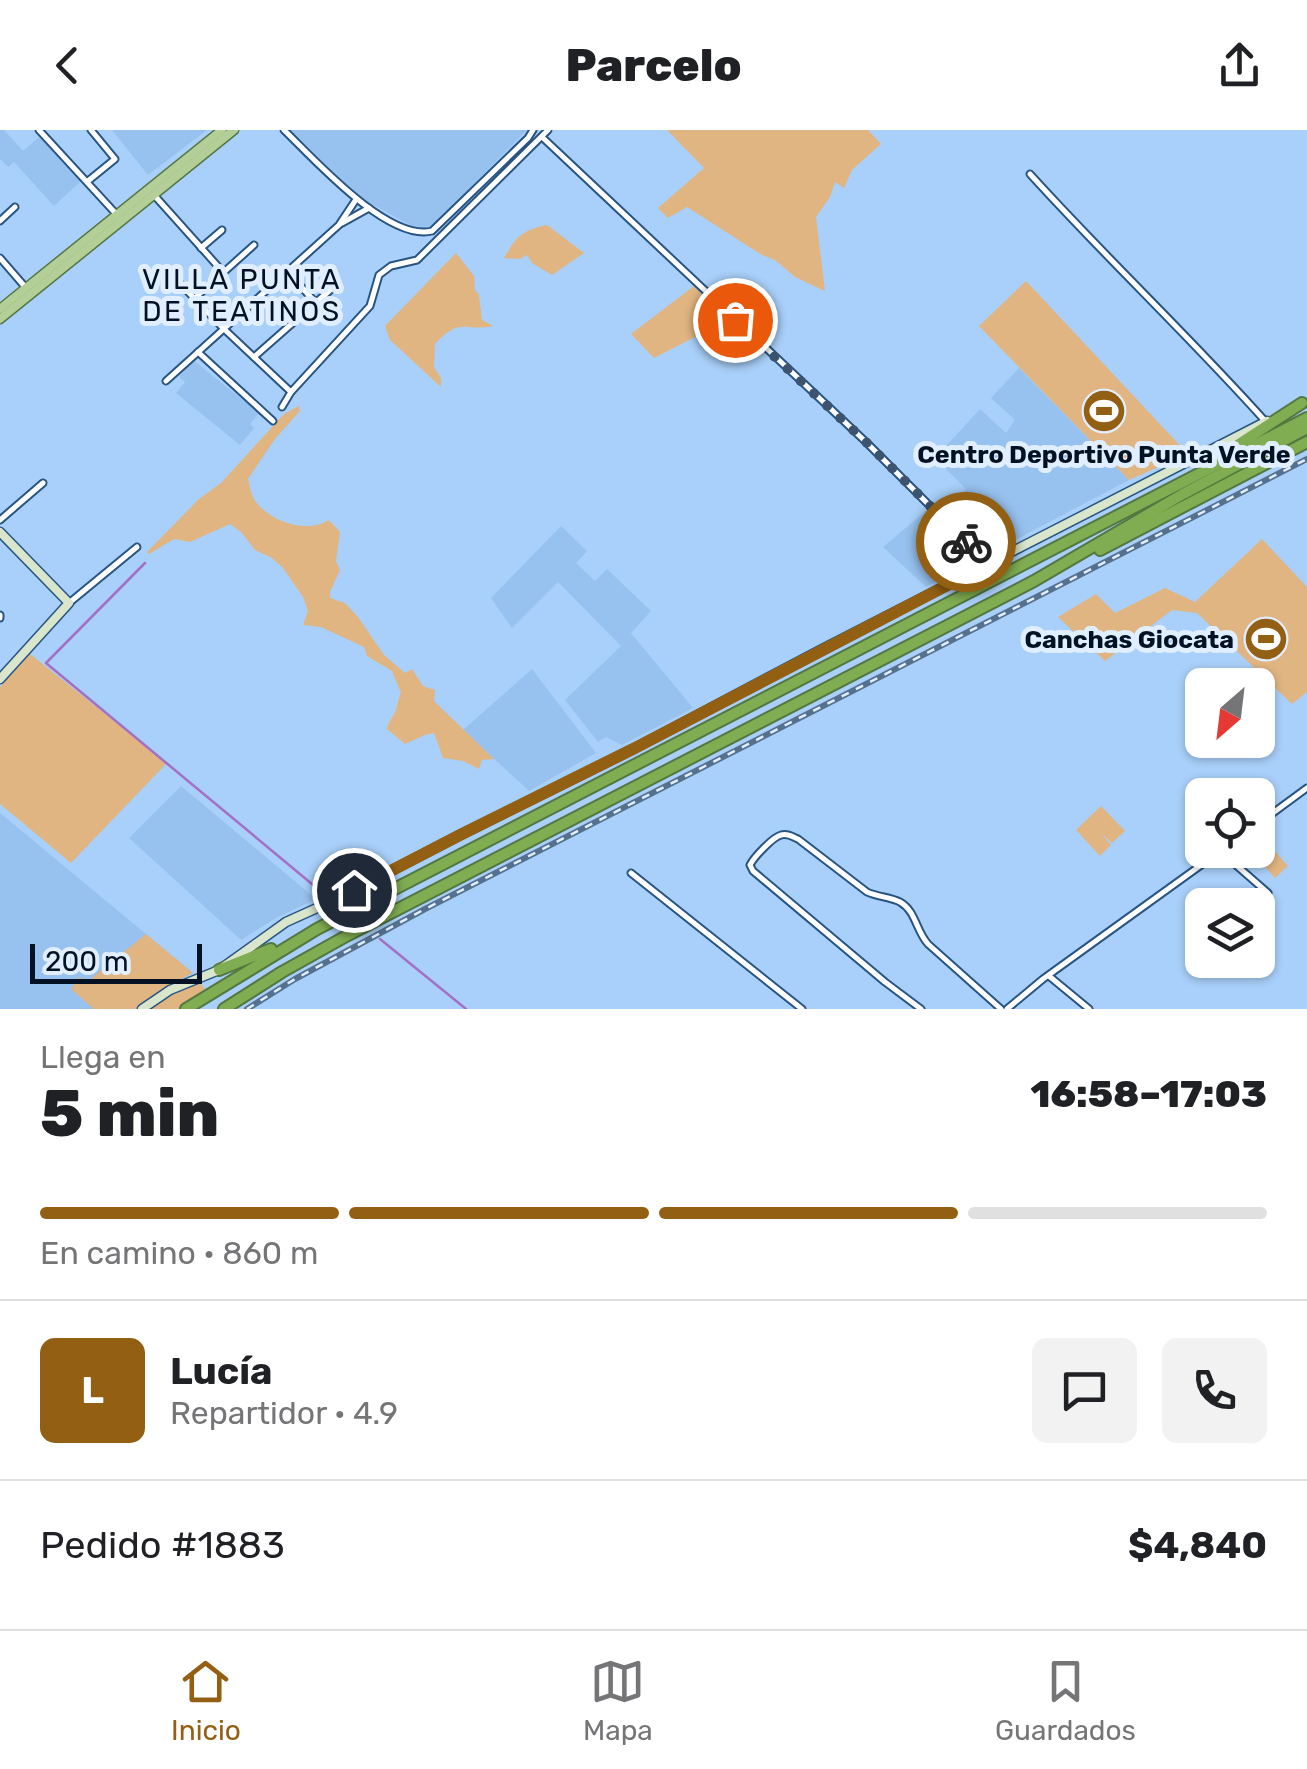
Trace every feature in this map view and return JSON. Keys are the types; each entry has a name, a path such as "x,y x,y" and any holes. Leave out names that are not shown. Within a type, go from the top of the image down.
{"highway":[{"path":"1163,494 1304,402"},
{"path":"186,1009 300,938 1307,418"},
{"path":"1034,581 1307,428"},
{"path":"224,1009 358,930 1307,442"},
{"path":"219,970 300,938"}],"main road":[{"path":"0,319 222,130"},
{"path":"0,309 234,130"}],"street":[{"path":"40,130 120,218"},
{"path":"88,181 116,159 92,130"},
{"path":"284,130 355,200 421,234 432,231 533,130"},
{"path":"282,407 370,306 379,275 390,266 417,260 548,130"},
{"path":"542,136 866,442 988,564"},
{"path":"1030,174 1266,422"},
{"path":"154,194 223,272"},
{"path":"340,225 355,200"},
{"path":"0,220 14,207"},
{"path":"166,381 340,225 369,208"},
{"path":"201,248 222,230"},
{"path":"195,298 254,245"},
{"path":"0,258 26,288"},
{"path":"168,271 292,392"},
{"path":"288,271 315,302"},
{"path":"254,358 337,284"},
{"path":"198,352 273,422"},
{"path":"142,1009 170,990 219,970 286,922 635,748 1304,402"},
{"path":"0,520 43,483"},
{"path":"0,532 69,603"},
{"path":"0,679 69,603 137,547"},
{"path":"1275,812 1307,788"},
{"path":"921,1009 752,869 751,860 780,835 798,840 867,892 906,906 928,944 1004,1009 1197,868"},
{"path":"1240,868 1262,888"},
{"path":"632,873 802,1009"},
{"path":"1048,975 1089,1009"}],"shaded area":[{"path":"0,130 23,151 40,136 81,181 54,206 14,162 8,167 0,159"},
{"path":"112,130 207,130 148,175"},
{"path":"286,130 527,130 436,222 417,229 354,194"},
{"path":"667,130 868,130 881,144 852,170 844,188 835,182 816,217 825,291 795,277 775,260 687,207 668,218 658,208 704,168"},
{"path":"547,225 584,253 552,275 532,263 527,255 520,259 504,258 521,235"},
{"path":"456,253 474,276 482,320 493,326 457,328 435,344 434,367 441,387 390,340 385,326"},
{"name":"Centro Deportivo Punta Verde","path":"1026,281 1188,454 1129,480 979,326"},
{"path":"694,286 728,320 654,358 631,334"},
{"path":"193,360 259,413 250,424 254,428 240,445 176,393 185,382 179,377"},
{"path":"1019,368 1129,480 926,587 883,547 934,504 943,512 966,489 935,458 980,409 1006,433 1015,420 991,398"},
{"path":"299,406 300,411 248,479 253,497 280,520 310,526 329,520 340,532 336,561 340,570 330,598 345,603 384,655 405,673 412,669 423,686 435,690 434,701 494,759 482,760 479,769 443,758 434,733 405,744 387,729 401,693 392,671 367,656 364,647 321,627 303,625 308,611 283,568 255,550 230,524 190,542 174,539 147,552 199,499 221,483 284,414"},
{"path":"561,526 587,551 576,563 595,581 607,569 651,611 631,633 693,708 622,745 606,737 598,742 565,700 621,646 558,582 512,628 491,598"},
{"name":"Canchas Giocata","path":"1262,539 1307,587 1307,692 1292,704 1275,688 1275,668 1254,668 1197,613 1172,610 1105,661 1058,617 1096,594 1115,613 1165,588 1195,602"},
{"path":"30,654 167,763 71,863 0,804 0,687"},
{"path":"532,669 596,753 529,791 463,730"},
{"path":"181,786 316,899 241,940 129,838"},
{"path":"1101,806 1125,831 1112,843 1101,833 1111,845 1100,856 1076,830"},
{"path":"0,813 193,973 136,1009 0,1009"},
{"path":"1275,851 1288,866 1275,878 1266,868 1275,868"},
{"path":"146,934 193,973 136,1009 94,1009 71,989 79,977 87,982"},
{"path":"199,982 207,991 181,1009 150,1009 164,998"}],"waterway":[{"path":"145,563 46,663 324,894"},
{"path":"380,939 466,1009"}],"railway":[{"path":"247,1009 425,909 1307,459"}],"way so far":[{"path":"735,320 966,542"}],"place":[{"name":"Centro Deportivo Punta Verde","path":"1104,411"},
{"name":"Canchas Giocata","path":"1266,639"}],"district":[{"name":"VILLA PUNTA DE TEATINOS","path":"242,295"}],"route":[{"path":"354,890 988,564 966,542"}]}
